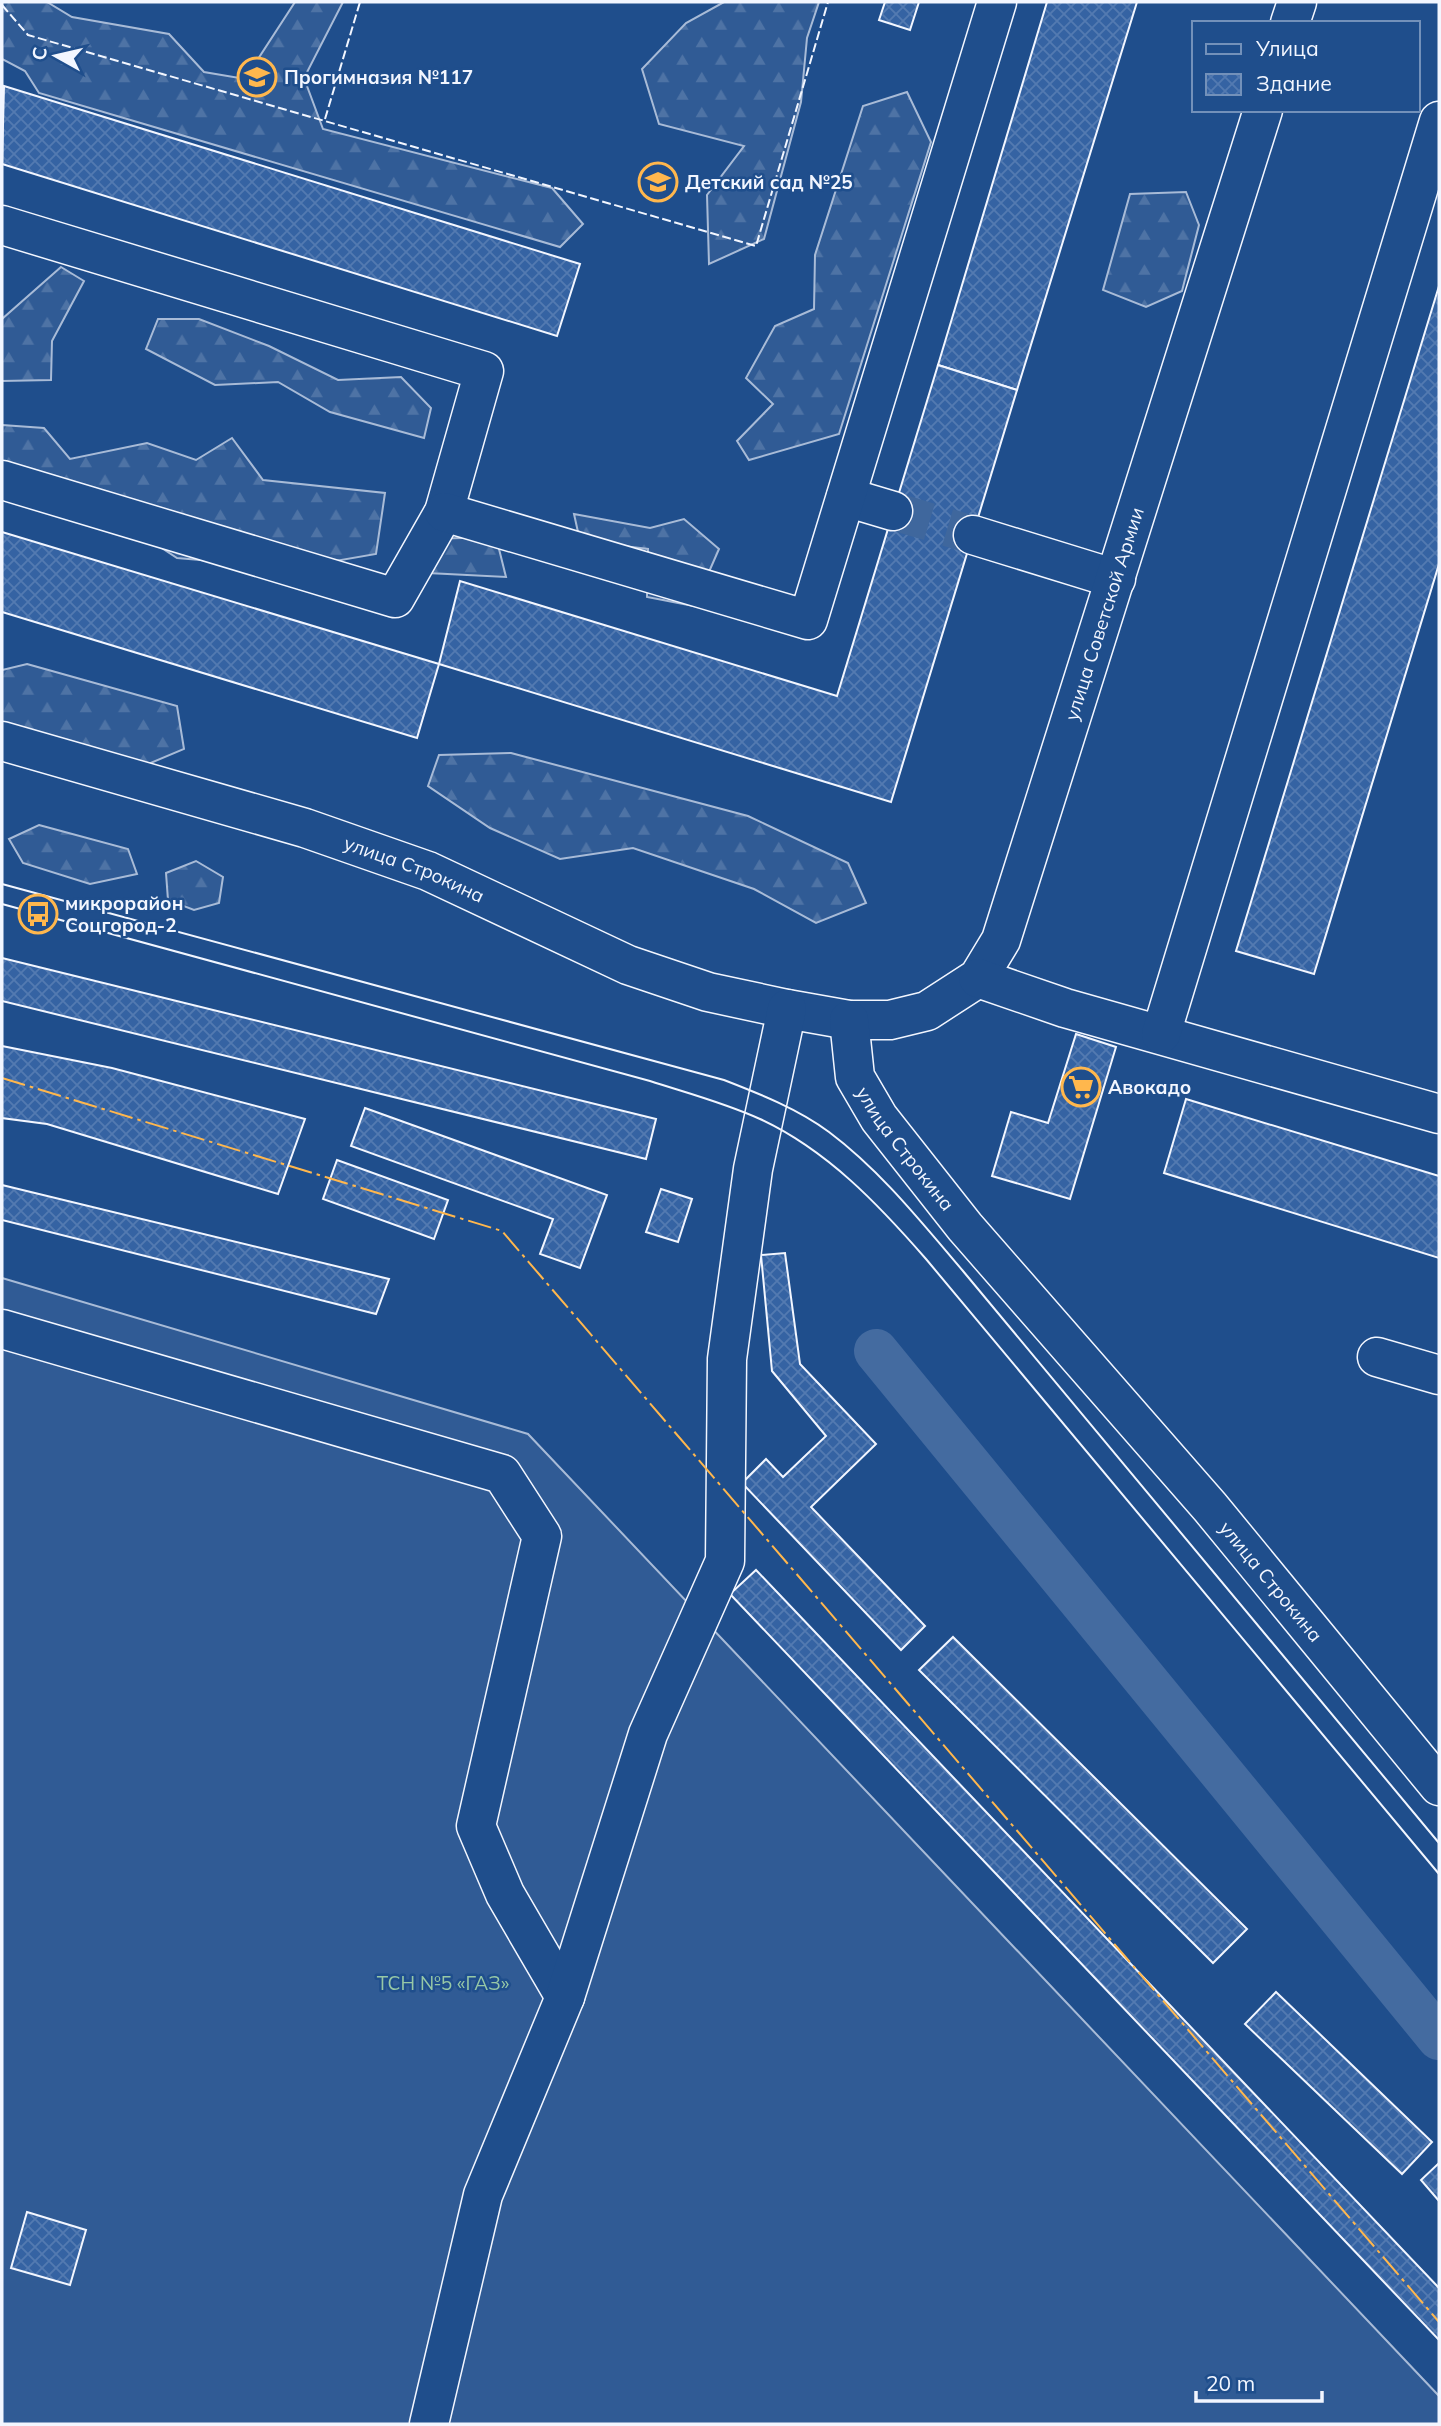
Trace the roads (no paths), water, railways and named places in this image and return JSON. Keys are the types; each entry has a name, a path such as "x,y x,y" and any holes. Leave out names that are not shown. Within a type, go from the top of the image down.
{"street":[{"path":"444,512 808,620 997,2"},
{"path":"1291,21 1297,2"},
{"name":"улица Советской Армии","path":"849,1020 890,1020 927,1011 978,978 1001,940 1262,112"},
{"path":"1161,1034 1439,121"},
{"path":"2,225 484,371 444,512 395,598 2,480"},
{"path":"846,497 893,511"},
{"path":"973,535 1116,579"},
{"name":"улица Строкина","path":"2,741 305,828 428,871 628,965 708,992 849,1020 855,1077 888,1129 965,1227 1210,1507 1439,1786"},
{"path":"978,978 1065,1008 1439,1114"},
{"path":"429,2424 483,2195 565,1997 648,1734 724,1561 727,1359 753,1169 787,1009"},
{"path":"2,1329 502,1474 542,1536 476,1826 505,1895 565,1997"},
{"path":"1377,1357 1439,1375"}],"waterway":[{"path":"876,1351 1439,2038"}],"tunnel":[{"path":"893,511 973,535"}],"tram line":[{"path":"2,884 724,1080 805,1116 829,1132 866,1163 916,1216 1439,1843"},
{"path":"2,904 650,1081 747,1113 808,1146 870,1199 926,1259 1439,1874"}],"place":[{"name":"Прогимназия №117","path":"257,77"},
{"name":"Детский сад №25","path":"658,182"},
{"name":"микрорайон Соцгород-2","path":"38,914"},
{"name":"Авокадо","path":"1081,1087"}],"park label":[{"name":"ТСН №5 «ГАЗ»","path":"443,1983"}]}
